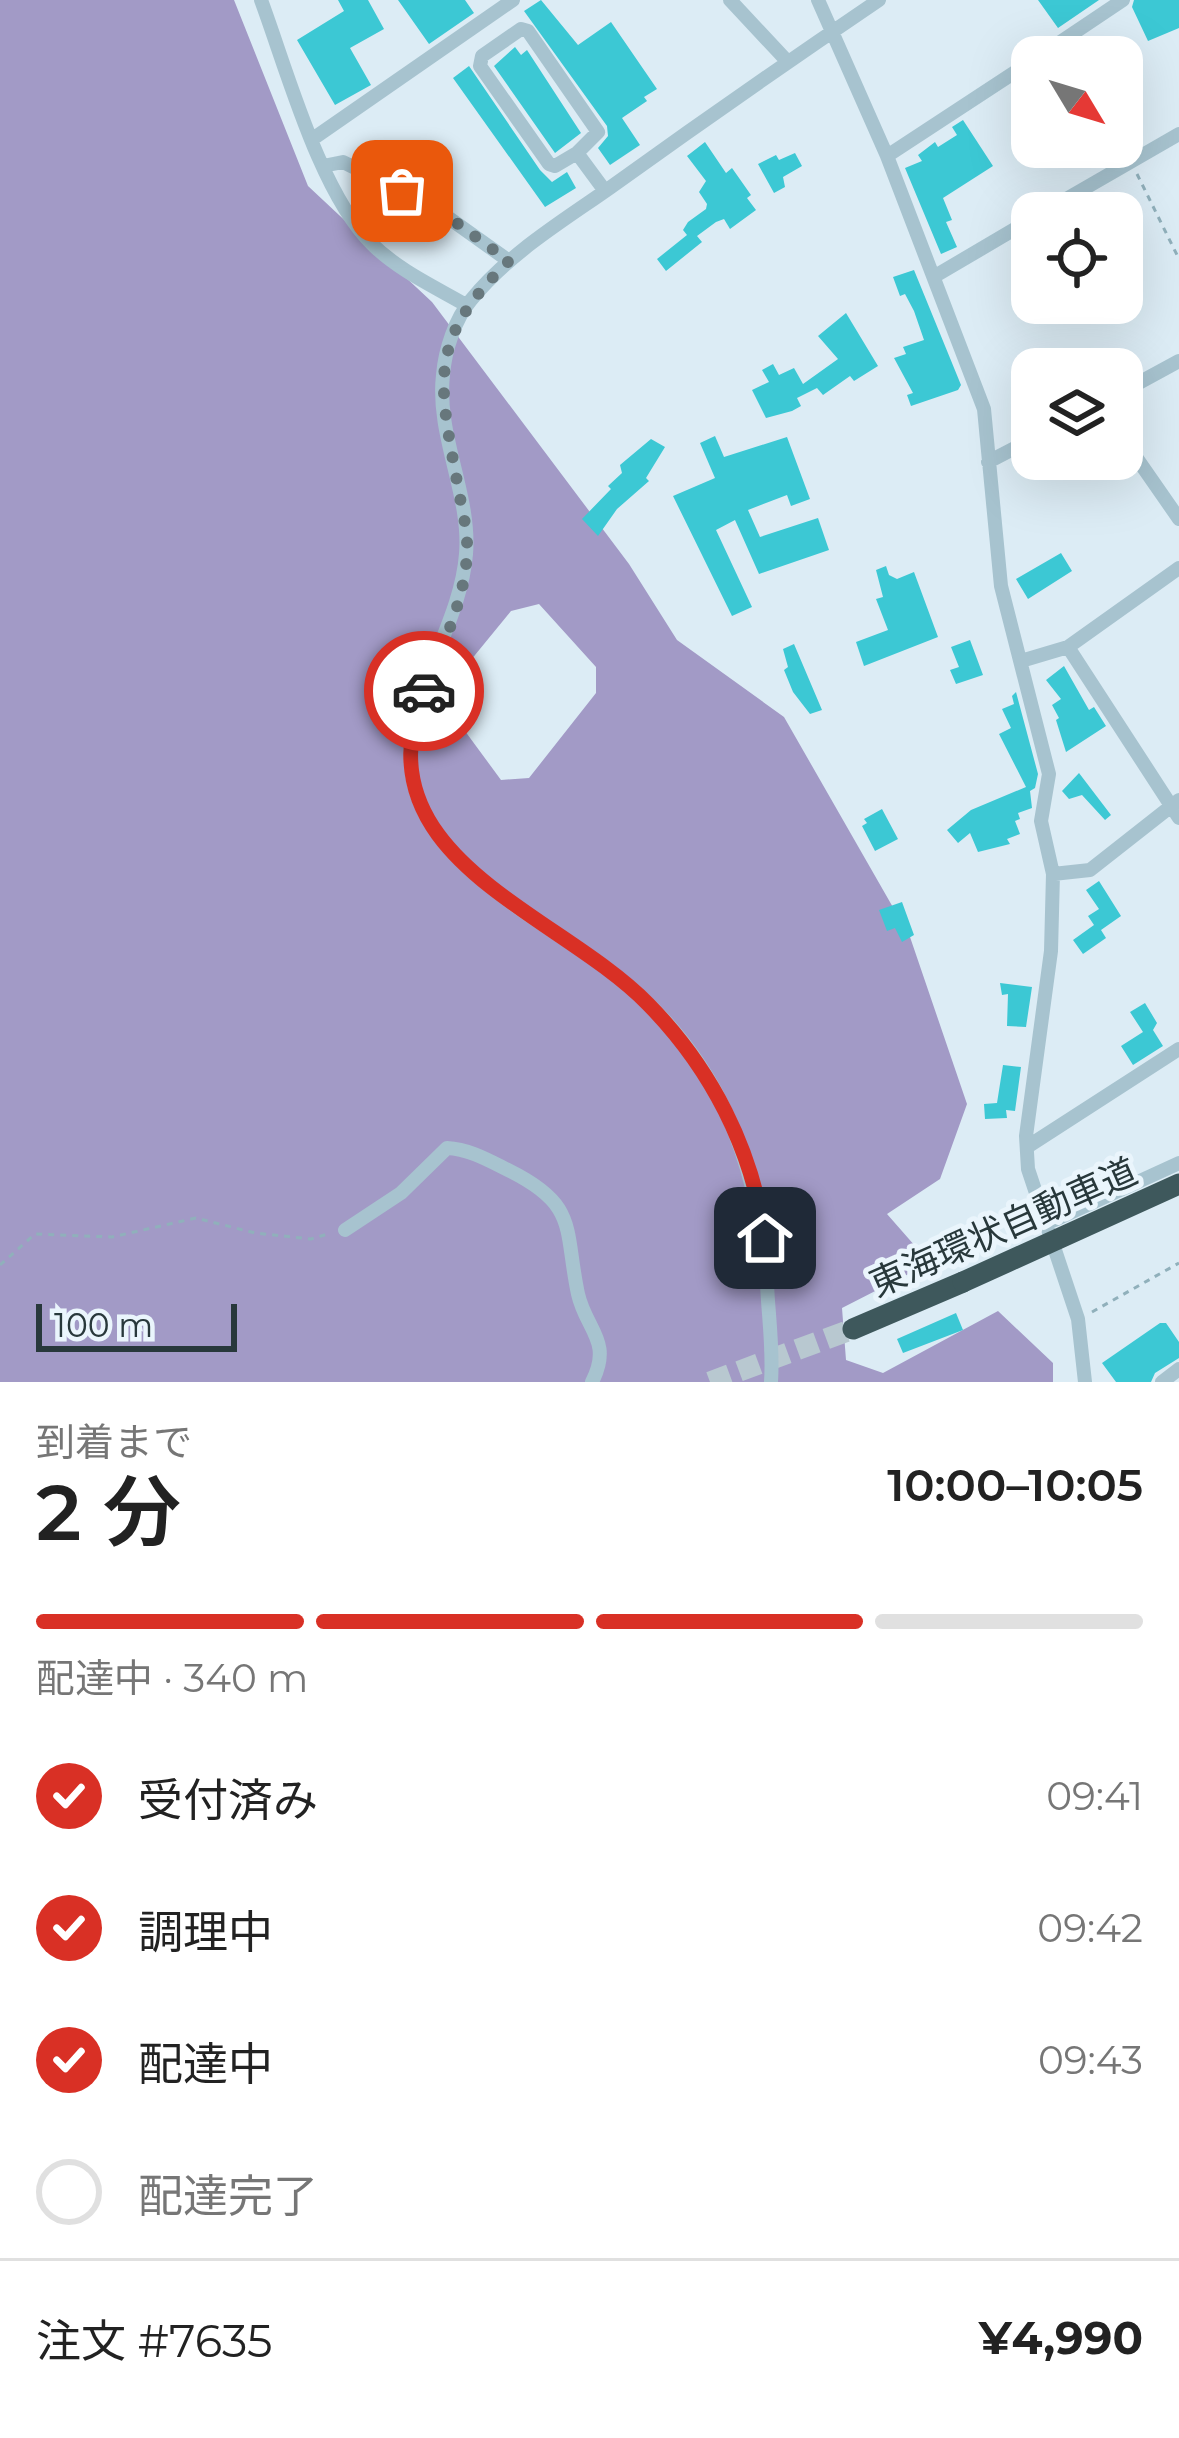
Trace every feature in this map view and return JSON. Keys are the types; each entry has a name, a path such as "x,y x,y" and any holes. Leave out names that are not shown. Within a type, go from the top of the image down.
{"highway":[{"name":"東海環状自動車道","path":"853,1329 1179,1184"}],"street":[{"path":"261,0 323,166 351,221 376,248 466,305"},
{"path":"314,139 514,0"},
{"path":"730,0 787,61"},
{"path":"818,0 887,156 985,409 1001,586 1049,774 1041,821 1053,874 1051,952 1028,1169 1078,1319 1085,1382"},
{"path":"771,1382 765,1238 755,1188 730,1120 701,1067 644,1000 613,973 445,848 422,810 414,785 410,737 464,582 467,541 443,406 443,375 450,340 466,305 509,261 879,0"},
{"path":"1069,36 1123,0"},
{"path":"521,29 528,31 598,132 577,153 555,166 549,164 480,66 482,56 521,29"},
{"path":"887,156 1011,75"},
{"path":"1143,153 1179,134"},
{"path":"577,153 604,191"},
{"path":"323,166 343,163 432,206 509,261"},
{"path":"1077,192 1117,168"},
{"path":"935,276 1011,231"},
{"path":"1143,381 1179,361"},
{"path":"988,462 1011,450"},
{"path":"1143,467 1179,519"},
{"path":"1021,661 1068,647 1179,568"},
{"path":"1053,874 1090,870 1176,808 1068,647"},
{"path":"1027,1147 1179,1049"},
{"path":"345,1230 401,1193 447,1148 475,1154 526,1179 548,1194 562,1212 575,1256 578,1294 599,1337 601,1357 592,1382"},
{"path":"1046,1224 1179,1163"},
{"path":"1162,1382 1179,1369"}],"path":[{"path":"1134,168 1179,259"},
{"path":"0,1265 35,1234 112,1237 196,1219 311,1239 345,1230"},
{"path":"1078,1319 1179,1263"}],"shaded area":[{"path":"0,0 234,0 308,186 432,302 629,564 677,640 784,717 910,937 967,1104 940,1179 887,1214 930,1263 842,1308 846,1360 883,1373 998,1311 1053,1363 1053,1382 0,1382","holes":["539,604 596,667 596,693 529,778 501,780 451,712 448,688 511,611"]}],"building":[{"path":"338,0 368,0 384,29 350,48 371,85 335,105 297,40 344,11"},
{"path":"398,0 465,0 474,13 429,44"},
{"path":"541,0 578,45 611,22 657,89 622,118 640,145 610,165 598,148 608,136 607,126 524,11"},
{"path":"1038,0 1099,0 1058,28"},
{"path":"1134,0 1179,0 1179,28 1148,41 1132,7"},
{"path":"515,47 521,55 527,50 581,133 555,153 494,66"},
{"path":"469,66 540,170 552,182 567,172 576,188 545,207 453,78"},
{"path":"963,120 993,166 943,198 952,220 946,222 957,247 941,254 905,168 922,161 918,155 935,142 938,147 957,135 952,127"},
{"path":"705,142 726,173 732,168 756,210 730,229 724,219 716,222 697,236 702,242 666,271 657,259 687,235 683,230 688,222 706,209 699,192 706,181 687,156"},
{"path":"795,153 802,166 783,177 785,187 774,193 758,164"},
{"path":"914,270 961,385 911,406 907,395 913,393 894,358 906,354 903,347 924,340 914,311 905,294 900,296 893,277"},
{"path":"846,313 878,366 854,381 850,376 823,395 817,388 797,398 801,406 766,418 752,390 769,382 762,370 773,364 779,375 794,368 803,384 838,359 818,336"},
{"path":"715,436 724,457 787,437 810,499 791,506 787,495 748,510 760,537 818,518 829,550 759,574 735,520 716,530 752,607 732,616 673,496 715,478 700,443"},
{"path":"651,439 665,447 646,478 649,481 617,509 598,536 582,519 611,489 608,486 622,473 620,465"},
{"path":"1061,553 1072,571 1028,599 1016,579"},
{"path":"886,566 897,579 914,572 938,637 864,666 856,642 888,630 876,599 883,597 876,570"},
{"path":"970,640 983,675 956,684 950,670 959,667 951,647"},
{"path":"794,644 822,710 810,714 784,670 788,667 783,649"},
{"path":"1064,666 1089,710 1094,707 1106,726 1066,752 1052,705 1061,699 1046,680"},
{"path":"1016,692 1038,774 1030,791 1032,808 1018,813 1020,819 1015,821 1020,834 1007,839 1010,844 978,852 970,833 958,843 947,830 971,810 1026,787 999,734 1011,728 1002,709 1014,704"},
{"path":"1079,773 1111,815 1105,820 1082,795 1069,799 1062,791"},
{"path":"882,809 898,839 875,851 862,826 867,823 864,819"},
{"path":"1099,881 1121,916 1101,930 1106,938 1083,954 1073,940 1094,925 1088,916 1099,909 1086,890"},
{"path":"902,902 914,935 902,942 895,928 887,931 879,910"},
{"path":"1000,983 1032,987 1026,1027 1007,1026 1008,994 1002,995"},
{"path":"1145,1003 1163,1046 1133,1065 1121,1046 1143,1032 1130,1012"},
{"path":"1003,1065 1021,1067 1015,1111 1006,1110 1007,1118 985,1119 984,1104 997,1103"},
{"path":"956,1313 963,1330 903,1353 897,1339"},
{"path":"1166,1323 1179,1342 1179,1358 1155,1373 1151,1382 1116,1382 1102,1363"}],"tunnel":[{"path":"710,1382 853,1329"}],"way so far":[{"path":"402,191 443,213 509,261 466,305 450,340 443,375 443,406 467,541 464,582 424,691"}],"route":[{"path":"424,691 410,737 410,764 432,829 463,864 613,973 674,1032 701,1067 730,1120 746,1157 765,1238"}]}
